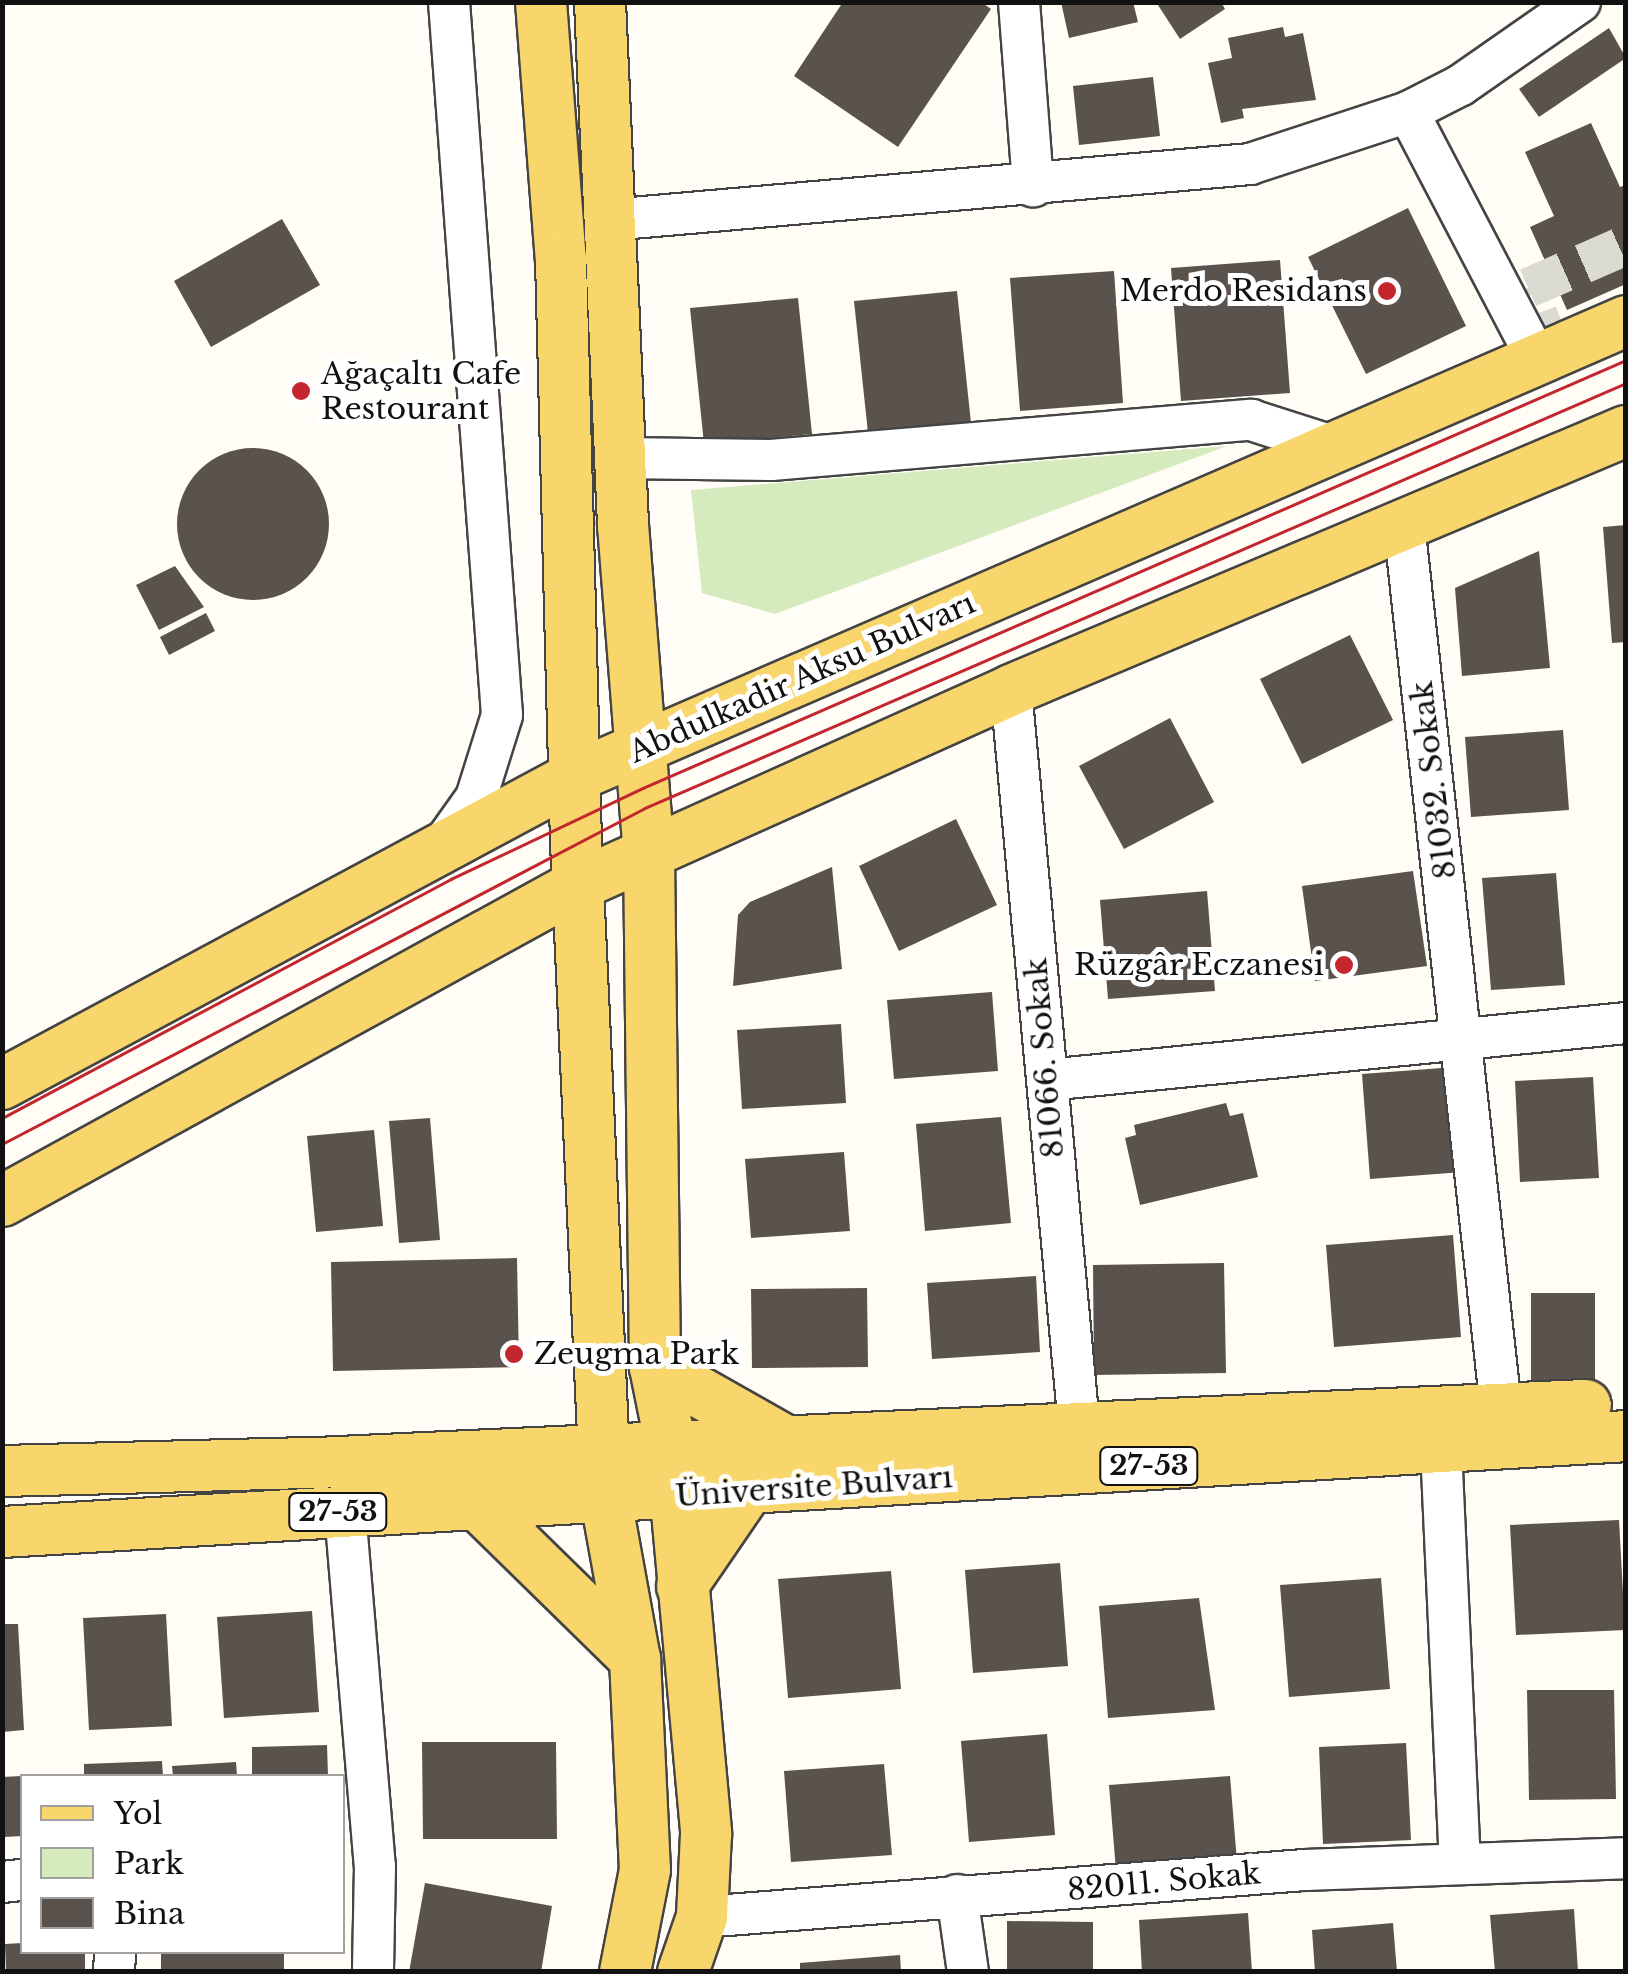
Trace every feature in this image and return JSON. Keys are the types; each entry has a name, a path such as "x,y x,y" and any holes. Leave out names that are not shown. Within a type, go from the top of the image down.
{"main road":[{"path":"541,2 561,259 574,777 606,1500 635,1659 645,1870 625,1972"},
{"path":"600,2 620,458 649,852 655,1366 671,1446 706,1834 702,1918 683,1972"},
{"name":"Abdulkadir Aksu Bulvarı","path":"2,1084 574,777 1626,321"},
{"path":"2,1201 578,885 1012,690 1626,431"},
{"path":"655,1366 784,1440"},
{"name":"Üniversite Bulvarı","path":"2,1471 605,1450 1626,1403"},
{"name":"Üniversite Bulvarı","path":"2,1532 674,1496 1626,1436"},
{"path":"682,1586 747,1491"},
{"path":"478,1505 635,1659"}],"street":[{"path":"442,846 476,798 502,715 449,2"},
{"path":"1018,2 1033,186"},
{"path":"609,220 1033,186 1250,164 1408,112 1461,85 1580,2"},
{"path":"1408,112 1536,358"},
{"path":"620,458 771,460 1251,420 1335,447"},
{"name":"81032. Sokak","path":"1404,524 1464,1036 1501,1408"},
{"name":"81066. Sokak","path":"1012,690 1079,1426"},
{"path":"1047,1080 1464,1036 1626,1024"},
{"path":"1442,1447 1460,1864"},
{"path":"346,1511 358,1852 373,1972"},
{"name":"82011. Sokak","path":"702,1918 956,1896 1460,1864 1626,1858"},
{"path":"956,1896 968,1972"}],"green space":[{"path":"1227,446 775,614 702,593 691,490"}],"building":[{"path":"843,2 981,2 991,9 898,147 794,76"},
{"path":"1061,2 1133,2 1138,22 1069,38"},
{"path":"1156,2 1221,2 1225,9 1180,39"},
{"path":"1283,27 1285,37 1303,33 1316,100 1242,109 1244,118 1221,123 1208,63 1232,58 1228,38"},
{"path":"1609,28 1626,58 1539,117 1519,89"},
{"path":"1153,77 1160,136 1079,145 1073,86"},
{"path":"1591,123 1620,187 1626,185 1626,284 1567,310 1530,227 1554,216 1525,152"},
{"name":"Merdo Residans","path":"1408,208 1466,326 1366,374 1308,257"},
{"path":"282,219 320,285 211,347 174,281"},
{"path":"1280,260 1290,393 1181,401 1171,268"},
{"path":"1114,271 1123,403 1020,411 1010,278"},
{"path":"957,291 971,423 868,433 854,301"},
{"path":"798,298 812,434 704,444 690,308"},
{"path":"253,448 282,454 307,470 323,495 329,524 323,553 307,578 282,594 253,600 224,594 199,578 183,553 177,524 183,495 199,470 224,454"},
{"path":"1626,525 1626,642 1612,643 1603,527"},
{"path":"1539,551 1550,668 1462,676 1455,588"},
{"path":"175,566 204,607 159,630 136,585"},
{"path":"206,613 215,631 169,655 160,637"},
{"path":"1350,635 1393,720 1302,764 1260,679"},
{"path":"1170,718 1214,802 1124,849 1079,766"},
{"path":"1563,730 1569,810 1471,817 1465,737"},
{"path":"956,819 997,905 899,951 859,866"},
{"path":"832,867 842,969 733,986 738,915 750,902"},
{"path":"1413,871 1427,966 1315,981 1302,886"},
{"path":"1556,873 1565,985 1491,990 1482,878"},
{"path":"1207,891 1215,991 1108,999 1100,900"},
{"path":"992,992 998,1071 894,1079 887,1000"},
{"path":"841,1024 846,1103 742,1109 737,1030"},
{"path":"1455,1067 1463,1172 1370,1179 1362,1074"},
{"path":"1593,1077 1599,1178 1520,1182 1515,1081"},
{"path":"1226,1103 1230,1116 1243,1113 1258,1177 1140,1205 1125,1138 1136,1135 1134,1125"},
{"path":"1001,1117 1011,1223 925,1231 916,1124"},
{"path":"430,1118 440,1240 399,1243 389,1121"},
{"path":"374,1130 383,1226 316,1232 307,1136"},
{"path":"844,1152 850,1231 751,1238 745,1159"},
{"path":"1453,1235 1461,1337 1334,1347 1326,1245"},
{"path":"517,1258 519,1367 333,1371 331,1262"},
{"path":"1224,1263 1226,1373 1094,1375 1093,1265"},
{"path":"1036,1276 1040,1352 932,1359 927,1283"},
{"path":"867,1288 868,1367 752,1368 751,1289"},
{"path":"1531,1293 1595,1293 1595,1389 1531,1389"},
{"path":"1619,1520 1625,1630 1516,1635 1510,1525"},
{"path":"1060,1563 1068,1666 973,1673 965,1570"},
{"path":"891,1571 901,1689 788,1698 778,1579"},
{"path":"1381,1578 1390,1689 1289,1697 1280,1585"},
{"path":"1199,1598 1215,1710 1108,1718 1099,1606"},
{"path":"312,1611 319,1712 224,1718 217,1617"},
{"path":"166,1614 172,1726 89,1730 83,1618"},
{"path":"2,1624 18,1624 24,1730 2,1732"},
{"path":"1527,1690 1614,1690 1616,1799 1529,1800"},
{"path":"1047,1734 1055,1835 969,1842 961,1741"},
{"path":"422,1742 556,1742 557,1839 423,1839"},
{"path":"1406,1743 1411,1840 1323,1844 1319,1747"},
{"path":"327,1745 328,1774 252,1774 252,1747"},
{"path":"162,1761 163,1774 84,1774 84,1764"},
{"path":"236,1762 237,1774 173,1774 172,1766"},
{"path":"884,1764 892,1855 791,1862 784,1771"},
{"path":"20,1776 20,1836 4,1837 2,1777"},
{"path":"1230,1776 1238,1874 1117,1883 1109,1785"},
{"path":"425,1883 552,1906 541,1972 409,1972"},
{"path":"1574,1909 1578,1972 1495,1972 1490,1915"},
{"path":"1248,1913 1252,1972 1142,1972 1139,1920"},
{"path":"1007,1921 1093,1922 1093,1972 1007,1972"},
{"path":"1393,1923 1397,1972 1315,1972 1312,1930"},
{"path":"20,1943 20,1954 85,1954 85,1972 6,1972 5,1944"},
{"path":"161,1954 284,1954 284,1972 161,1972"},
{"path":"900,1955 901,1972 800,1972 800,1963"}],"tunnel":[{"path":"1551,351 1528,288 1626,245"}],"tram line":[{"path":"2,1118 451,879 643,788 1626,360"},
{"path":"2,1144 645,808 1626,383"}],"place":[{"name":"Merdo Residans","path":"1387,291"},
{"name":"Ağaçaltı Cafe Restourant","path":"301,391"},
{"name":"Rüzgâr Eczanesi","path":"1344,965"},
{"name":"Zeugma Park","path":"514,1354"}]}
